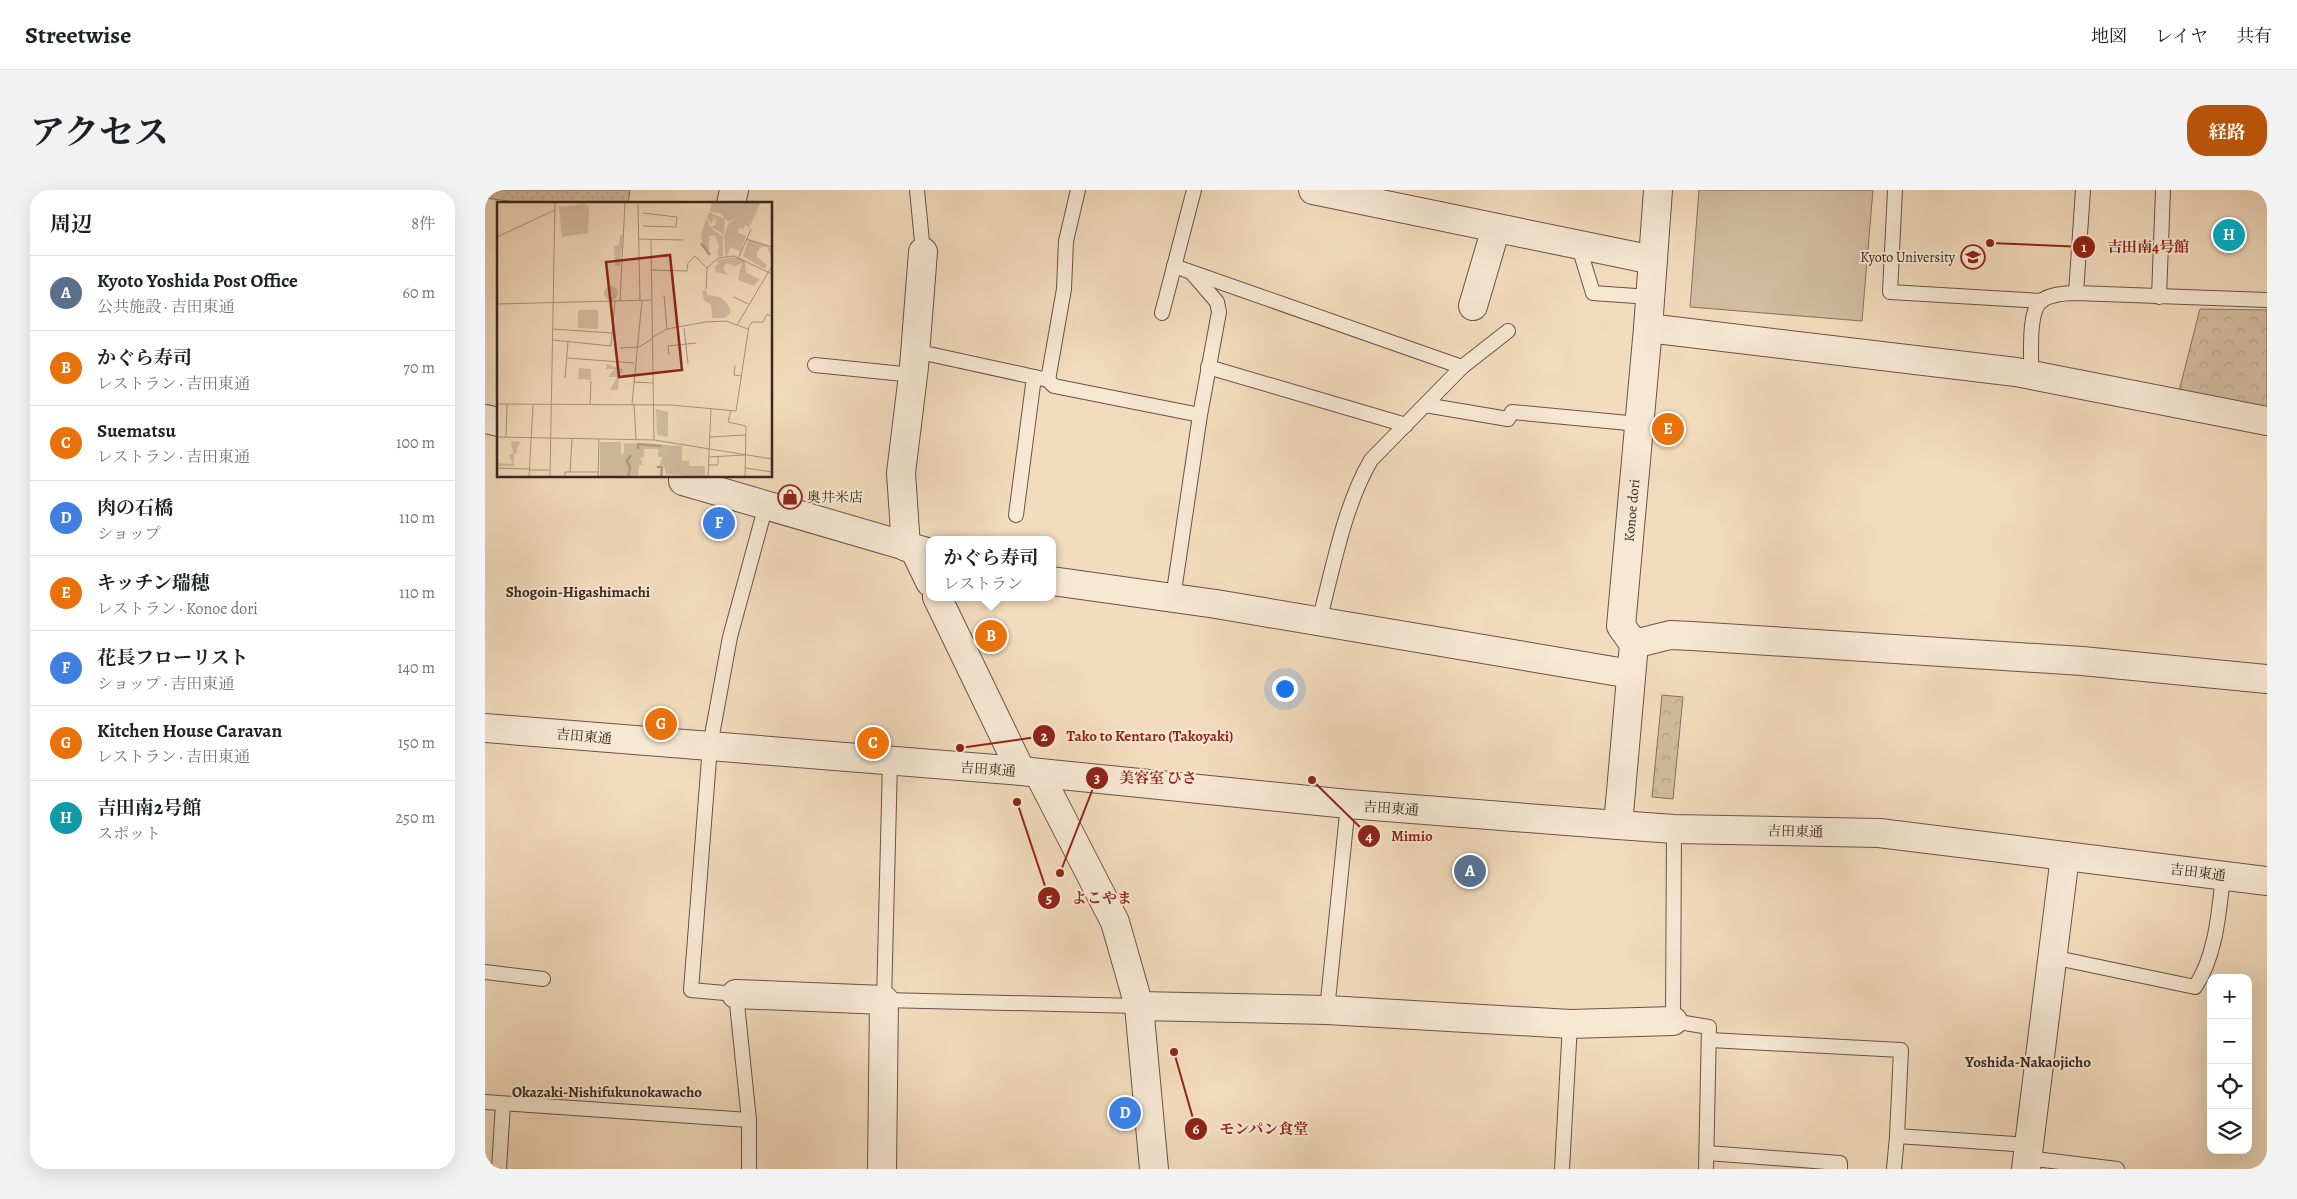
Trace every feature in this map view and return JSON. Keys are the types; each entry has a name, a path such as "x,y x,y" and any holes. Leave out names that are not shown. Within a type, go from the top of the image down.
{"street":[{"path":"1313,190 1653,260"},
{"name":"Konoe dori","path":"1635,644 1621,626 1648,328 1657,190"},
{"path":"1473,306 1495,228"},
{"path":"923,252 914,363 901,473 917,549 926,572"},
{"path":"1648,328 2031,376 2267,421"},
{"path":"683,478 683,481 917,549"},
{"path":"1056,582 1319,621 1631,674"},
{"path":"939,601 1030,773 1115,922 1139,1006 1154,1169"},
{"path":"1618,825 1635,644 1670,635 2081,661 2267,680"},
{"name":"吉田東通","path":"485,728 1030,773 1348,804 1618,825 1673,829 1879,833 2267,881"},
{"path":"2027,1157 2065,856"},
{"path":"736,994 884,1000 882,1169"},
{"path":"1139,1006 1327,1010 1569,1024 1673,1020"}],"lane":[{"path":"917,190 923,252"},
{"path":"1016,515 1041,378 1064,290 1065,242 1078,190"},
{"path":"1162,313 1194,190"},
{"path":"1895,190 1890,292 2042,301"},
{"path":"2076,293 2083,190"},
{"path":"2159,297 2163,190"},
{"path":"1578,244 1593,293 1650,298"},
{"path":"1174,266 1463,368"},
{"path":"1173,598 1200,415 1219,312 1217,302 1192,273"},
{"path":"2031,376 2033,311 2042,301 2058,294 2076,293 2267,300"},
{"path":"1319,621 1352,506 1363,474 1371,460 1463,368 1508,331"},
{"path":"815,365 914,363 1041,378 1054,386 1200,415"},
{"path":"1208,367 1406,425"},
{"path":"1425,405 1509,419 1511,412 1639,424"},
{"path":"749,1169 749,1120 736,994 691,990 710,746 730,637 766,506"},
{"path":"891,762 884,1000 1139,1006"},
{"path":"1327,1010 1348,804"},
{"path":"1673,829 1673,1020 1709,1027 1706,1169"},
{"path":"2052,957 2195,987 2204,974 2218,919 2223,875"},
{"path":"485,972 543,980"},
{"path":"1562,1169 1569,1024"},
{"path":"1710,1040 1901,1050 1894,1169"},
{"path":"485,1102 749,1120"},
{"path":"499,1169 503,1104"},
{"path":"1897,1136 2117,1169"},
{"path":"1707,1153 1840,1163 1840,1169"}],"green space":[{"path":"485,190 630,190 628,202 516,202 485,198"},
{"path":"1699,190 1873,190 1862,321 1690,307"},
{"path":"2200,309 2267,310 2267,412 2178,395"},
{"path":"1662,695 1683,697 1673,799 1652,797"}],"place":[{"name":"吉田南2号館","path":"2229,235"},
{"name":"吉田南4号館","path":"1990,243"},
{"name":"Kyoto University","path":"1973,257"},
{"name":"キッチン瑞穂","path":"1668,429"},
{"name":"奥井米店","path":"790,497"},
{"name":"花長フローリスト","path":"719,523"},
{"name":"かぐら寿司","path":"991,636"},
{"name":"Kitchen House Caravan","path":"661,724"},
{"name":"Suematsu","path":"873,743"},
{"name":"Tako to Kentaro (Takoyaki)","path":"960,748"},
{"name":"Mimio","path":"1312,780"},
{"name":"よこやま","path":"1017,802"},
{"name":"Kyoto Yoshida Post Office","path":"1470,871"},
{"name":"美容室 ひさ","path":"1060,873"},
{"name":"モンパン食堂","path":"1174,1052"},
{"name":"肉の石橋","path":"1125,1113"}],"district":[{"name":"Shogoin-Higashimachi","path":"578,592"},
{"name":"Yoshida-Nakaojicho","path":"2028,1062"},
{"name":"Okazaki-Nishifukunokawacho","path":"607,1092"}]}
